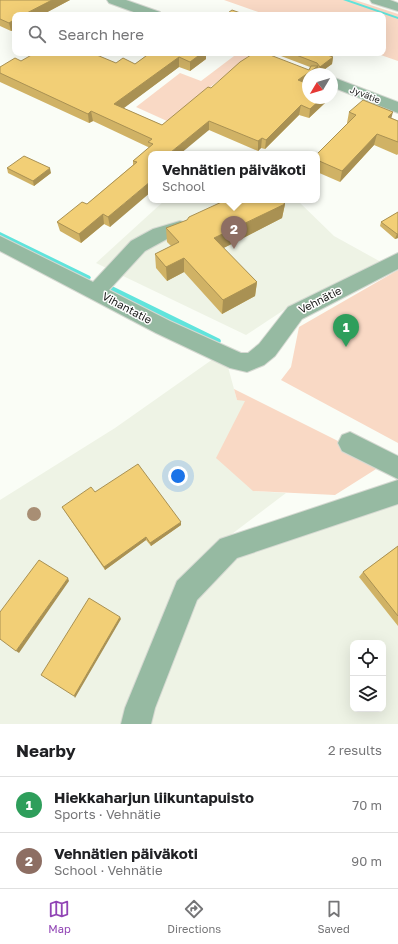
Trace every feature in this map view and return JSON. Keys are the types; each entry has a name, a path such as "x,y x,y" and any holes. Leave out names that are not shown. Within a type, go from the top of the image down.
{"street":[{"path":"114,0 147,12"},
{"path":"377,0 398,7"},
{"name":"Jyvätie","path":"338,84 398,108"},
{"path":"95,292 138,246 160,234 180,228"},
{"name":"Vihantatie","path":"0,243 163,327 238,362 247,363 256,359"},
{"name":"Vehnätie","path":"256,359 267,350 294,313 398,260"},
{"path":"350,443 398,468"},
{"path":"136,724 140,708 187,590 229,548 398,492"}],"shaded area":[{"path":"224,0 355,0 398,14 398,61 384,56 386,56 386,12 258,12"},
{"path":"234,56 249,57 167,121 136,107 180,73 201,81"},
{"path":"162,203 300,203 334,236 381,262 287,308 246,335 96,263"},
{"path":"398,270 398,443 281,380 291,367 299,327"},
{"path":"213,359 228,367 237,400 245,400 253,491 286,493 224,540 124,724 0,724 0,500 115,428"},
{"path":"234,389 384,464 335,495 253,491 216,458 245,401 237,400"},
{"path":"398,503 398,724 146,724 194,596 234,558"}],"building":[{"path":"0,0 52,0 29,12 12,12 12,21 9,23 0,19"},
{"path":"30,56 99,56 116,63 123,58 135,64 146,56 198,56 190,62 179,57 114,104 162,125 208,87 211,88 240,62 249,56 273,56 304,68 302,68 302,77 298,80 302,82 302,104 315,104 310,109 301,105 266,140 262,138 258,141 209,121 172,151 148,151 148,184 108,217 103,214 79,234 57,222 82,202 87,204 137,162 133,161 153,144 148,142 152,139 91,111 88,114 0,73 0,67 15,58 21,61"},
{"path":"299,56 333,57 320,67 317,63"},
{"path":"311,66 318,66 315,68 310,68"},
{"path":"363,100 393,112 388,117 398,121 398,142 377,134 342,171 320,161 320,151 356,115 349,112"},
{"path":"24,156 50,168 33,181 7,168"},
{"path":"219,203 285,204 214,238 257,282 223,300 184,258 166,267 155,254 179,242 166,228 187,220 189,217"},
{"path":"398,212 398,234 397,234 381,222"},
{"path":"138,464 181,522 150,543 146,537 104,567 62,507 91,487 95,492"},
{"path":"398,546 398,616 363,572"},
{"path":"39,560 68,578 16,651 0,639 0,612"},
{"path":"89,598 120,617 74,696 41,675"}],"waterway":[{"path":"345,0 380,12"},
{"path":"386,14 398,18"},
{"path":"0,234 88,278"},
{"path":"112,289 218,341"}],"place":[{"name":"Vehnätien päiväkoti","path":"234,249"},
{"name":"Hiekkaharjun liikuntapuisto","path":"346,347"}]}
